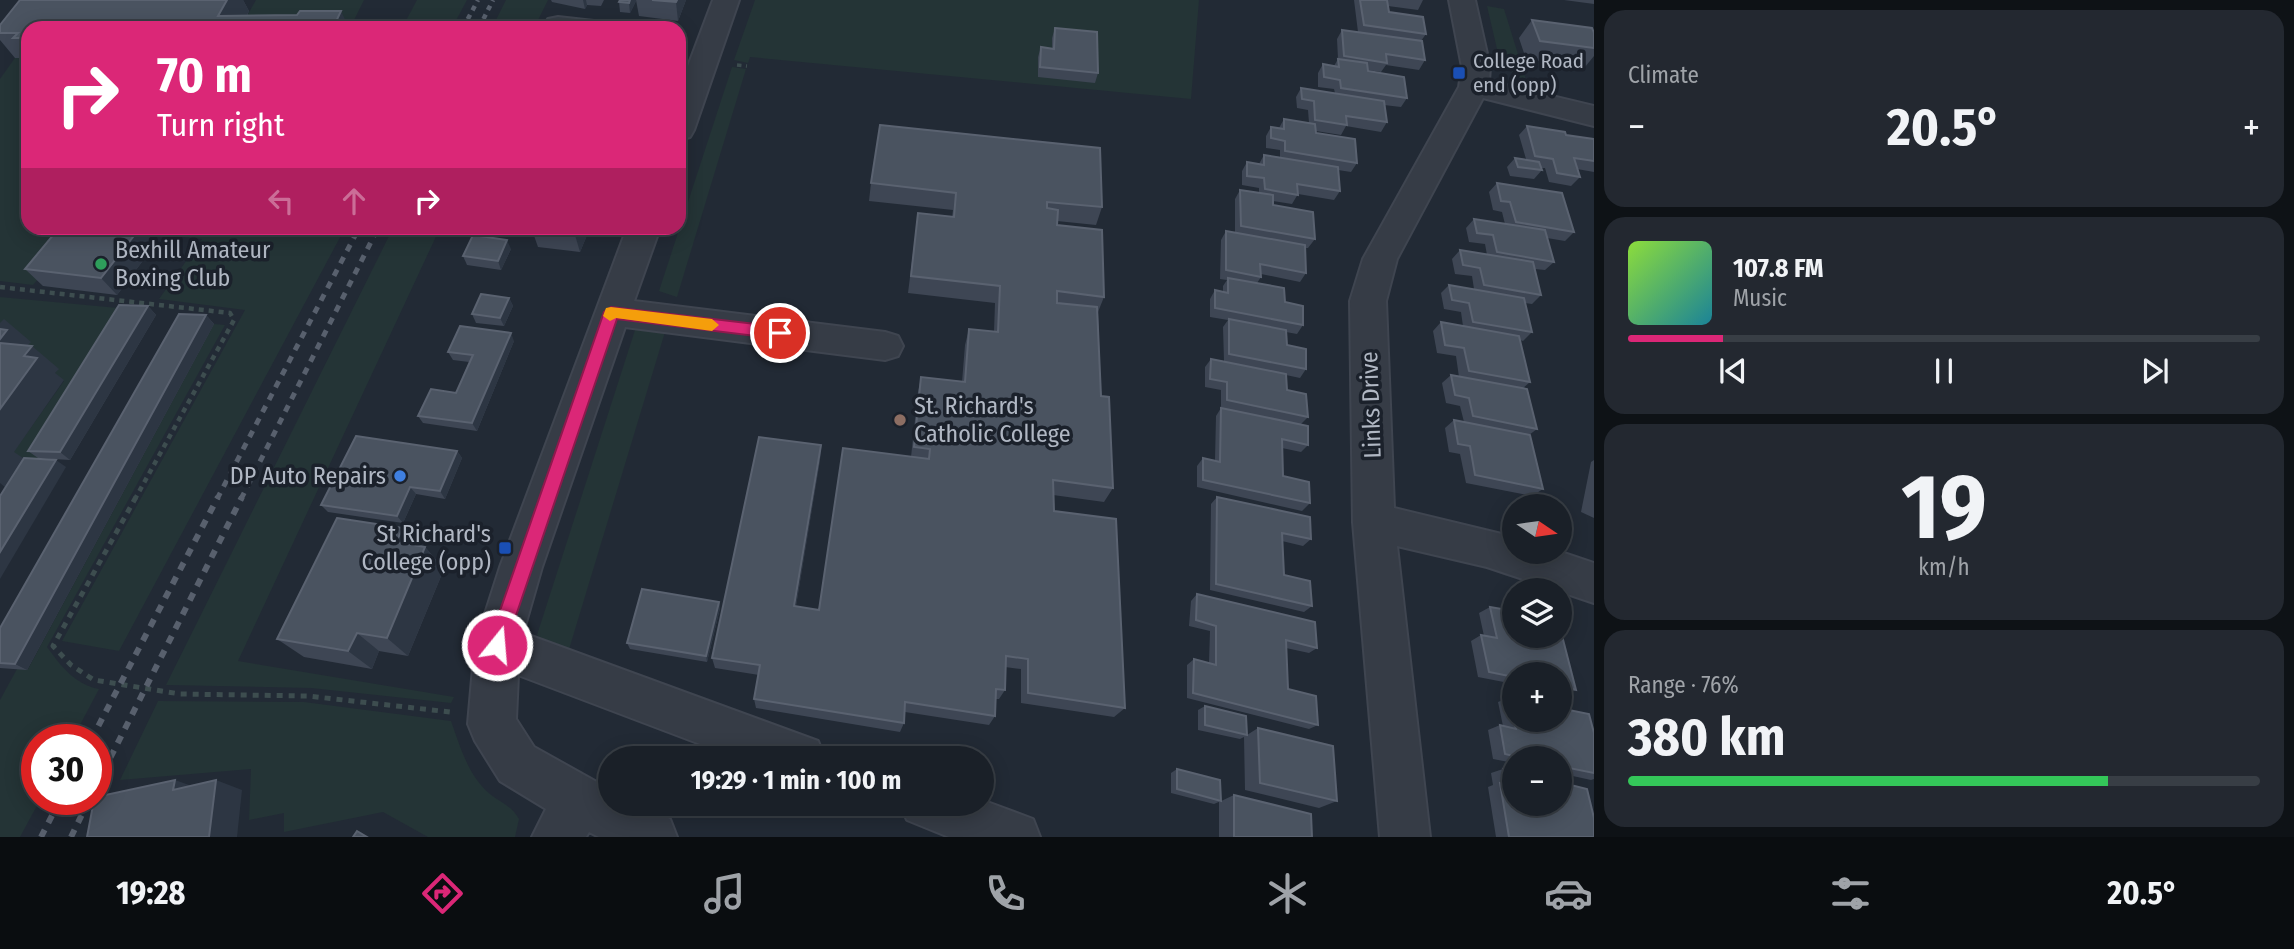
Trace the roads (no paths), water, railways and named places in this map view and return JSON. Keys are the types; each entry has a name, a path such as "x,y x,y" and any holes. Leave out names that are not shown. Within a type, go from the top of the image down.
{"street":[{"path":"686,100 701,37 726,0"},
{"path":"1462,0 1476,67 1474,86 1594,116"},
{"name":"Links Drive","path":"1405,837 1374,523 1368,301 1380,259 1474,86"},
{"path":"640,235 611,312 497,645 492,724 517,764 568,819 652,837"},
{"path":"611,312 885,346"},
{"path":"1374,523 1487,548 1594,583"},
{"path":"497,645 769,746"},
{"path":"959,816 1015,837"}],"railway":[{"path":"467,21 478,0"},
{"path":"482,21 493,0"},
{"path":"217,499 355,235"},
{"path":"241,499 374,235"},
{"path":"99,724 218,497"},
{"path":"112,754 242,497"},
{"path":"41,837 52,815"},
{"path":"71,837 82,815"}],"place":[{"name":"College Road end (opp)","path":"1459,73"},
{"name":"Bexhill Amateur Boxing Club","path":"101,264"},
{"name":"St. Richard's Catholic College","path":"900,420"},
{"name":"DP Auto Repairs","path":"400,476"},
{"name":"St Richard's College (opp)","path":"505,548"}]}
